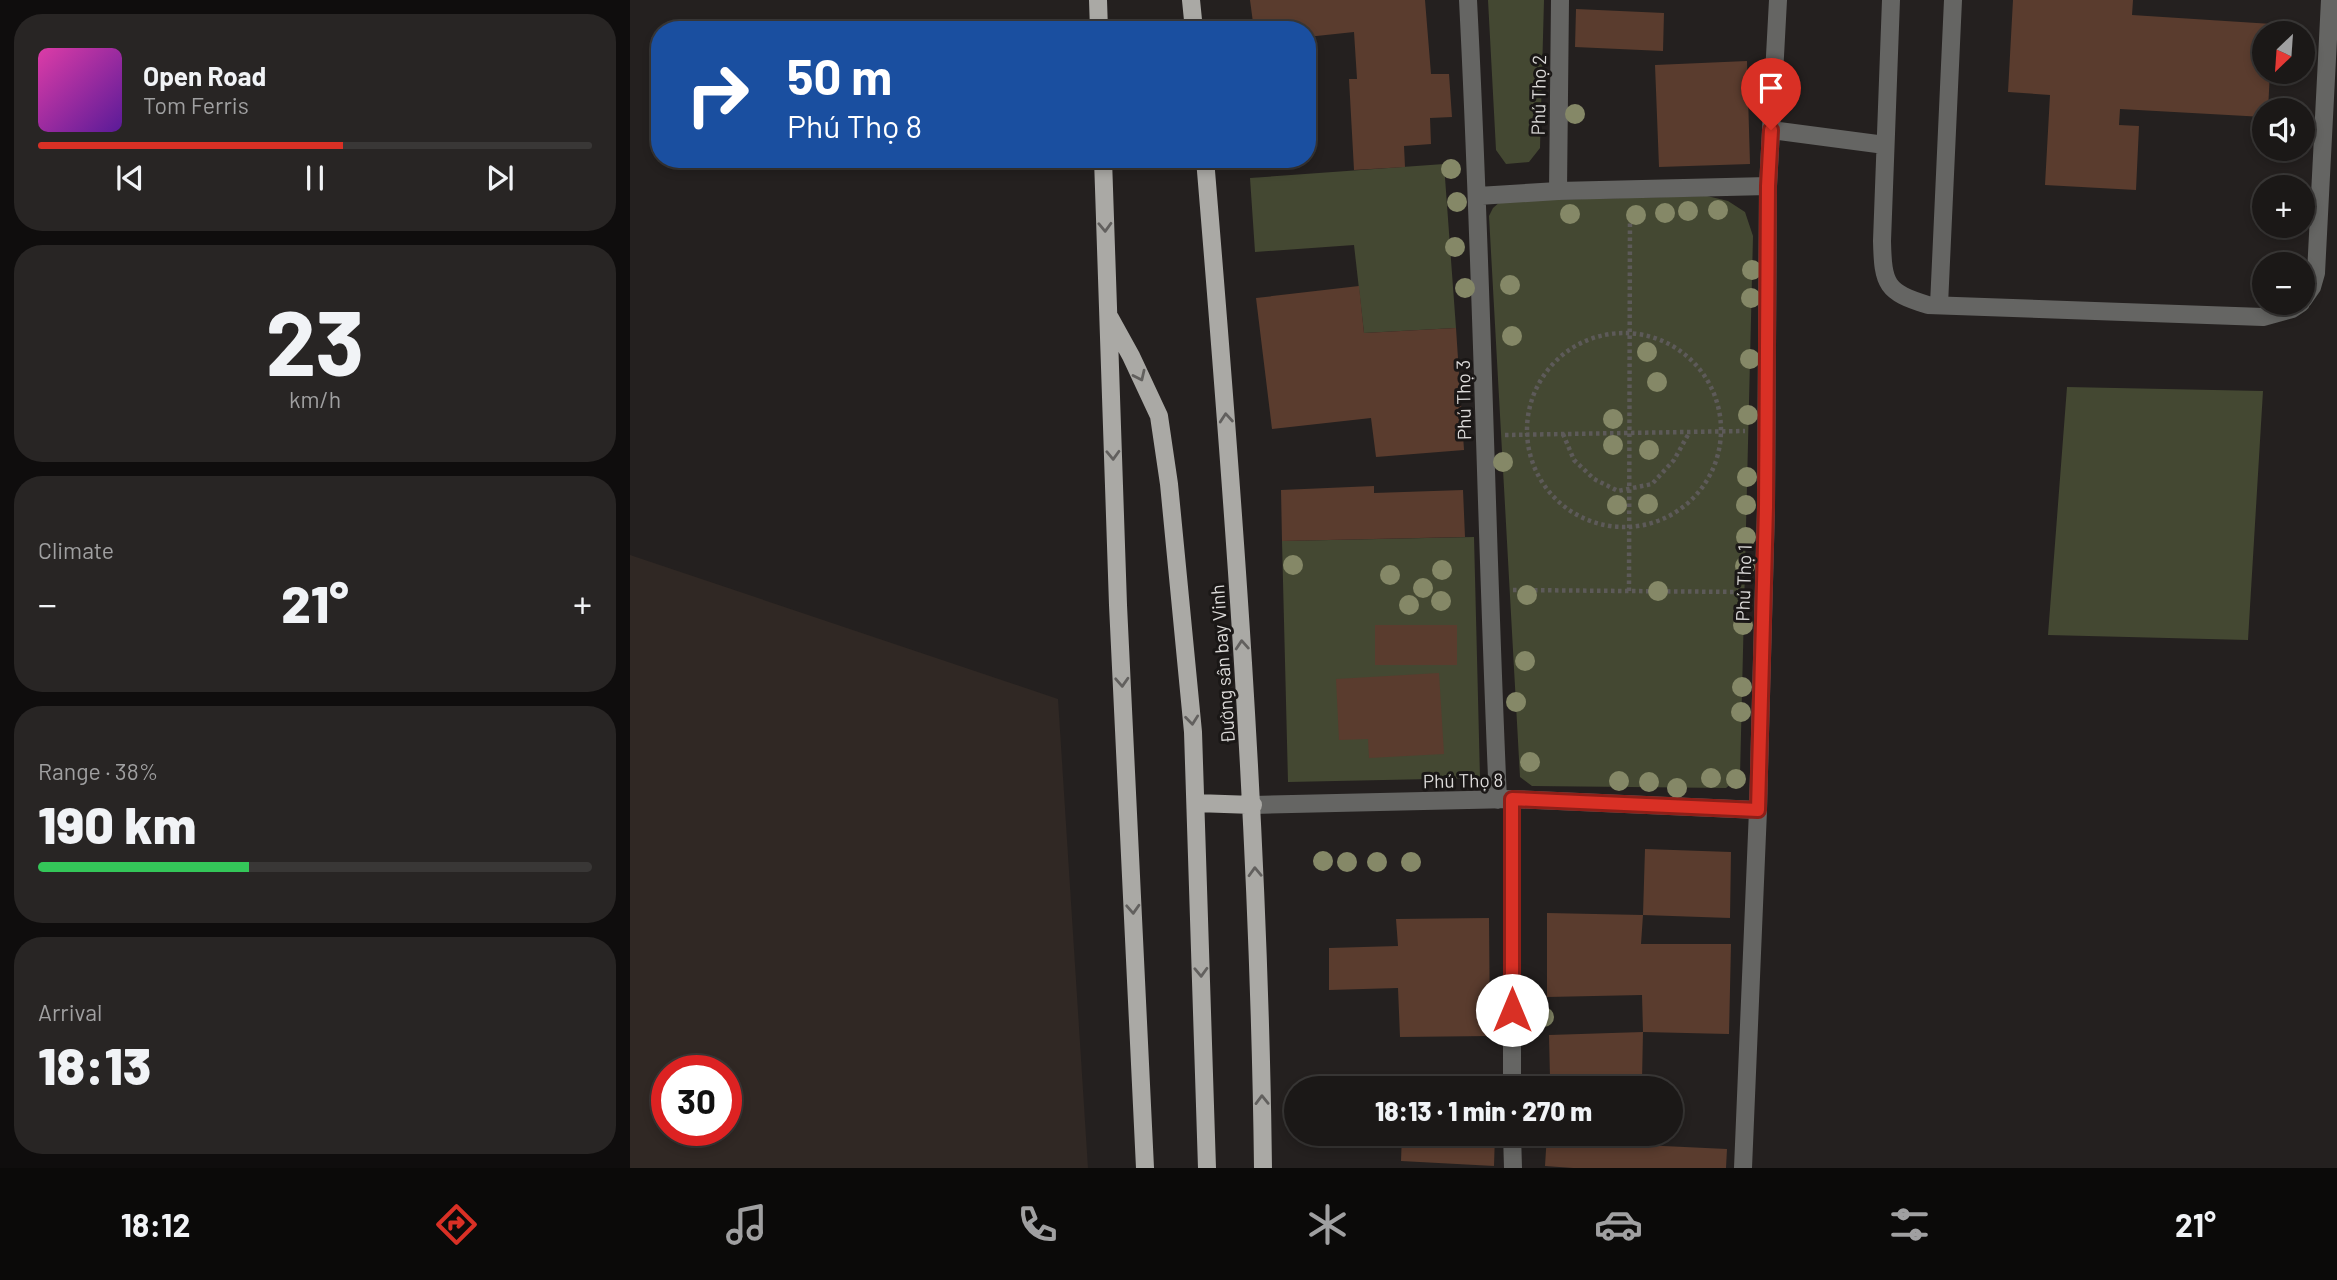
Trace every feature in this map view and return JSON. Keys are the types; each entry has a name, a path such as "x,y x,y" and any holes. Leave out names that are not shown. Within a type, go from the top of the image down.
{"main road":[{"path":"1098,0 1099,21"},
{"path":"1191,0 1193,21"},
{"path":"1103,168 1118,605 1145,1168"},
{"name":"Đường sân bay Vinh","path":"1206,168 1230,458 1253,805 1262,1045 1263,1168"},
{"path":"1108,315 1131,356 1158,416 1169,484 1189,691 1196,803 1207,1168"},
{"path":"1196,803 1253,805"}],"street":[{"name":"Phú Thọ 3","path":"1468,0 1478,196 1489,590 1505,800 1512,1076"},
{"name":"Phú Thọ 2","path":"1558,191 1560,0"},
{"name":"Phú Thọ 1","path":"1743,1168 1764,592 1768,186 1778,0"},
{"path":"1891,0 1882,241 1884,279 1889,288 1903,298 1928,305 2263,317 2270,315"},
{"path":"1939,305 1953,0"},
{"path":"2315,276 2330,0"},
{"path":"1771,130 1885,145"},
{"path":"1478,196 1558,191 1768,186"},
{"name":"Phú Thọ 8","path":"1253,805 1505,800 1758,810"},
{"path":"1513,1146 1513,1168"}],"path":[{"path":"1629,591 1630,189"},
{"path":"1630,332 1659,339 1685,353 1704,375 1717,401 1722,430 1717,459 1704,486 1684,507 1658,521 1629,527 1588,519 1569,510 1545,488 1531,460 1526,429 1531,398 1541,379 1546,370 1569,348 1598,335 1630,332"},
{"path":"1485,435 1767,431"},
{"path":"1563,434 1574,460 1594,479 1618,491 1652,484 1674,460 1689,432"},
{"path":"1489,590 1764,592"}],"shaded area":[{"path":"630,555 1058,699 1088,1168 630,1168"}],"green space":[{"path":"1488,0 1544,0 1540,148 1529,162 1506,164 1496,150"},
{"path":"1444,164 1456,328 1364,333 1354,245 1255,252 1250,178"},
{"path":"1707,196 1728,201 1745,212 1753,236 1740,776 1726,788 1532,786 1520,777 1489,216 1501,201"},
{"path":"2067,387 2263,391 2248,640 2048,635"},
{"path":"1474,537 1480,778 1288,782 1282,541"}],"building":[{"path":"1250,0 1425,0 1431,74 1449,74 1452,117 1430,118 1431,144 1404,146 1405,167 1354,170 1349,79 1357,79 1354,32 1316,36 1316,21 1253,21"},
{"path":"2013,0 2133,0 2132,15 2252,23 2252,84 2269,84 2269,98 2252,98 2252,116 2120,109 2119,125 2139,126 2136,190 2045,185 2050,95 2008,92"},
{"path":"1576,9 1664,13 1663,51 1575,47"},
{"path":"1747,61 1750,164 1659,167 1655,65"},
{"path":"1359,286 1364,333 1456,328 1464,450 1376,457 1371,418 1272,429 1256,298"},
{"path":"1374,486 1374,493 1463,490 1465,537 1282,541 1281,490"},
{"path":"1375,625 1457,625 1457,665 1375,665"},
{"path":"1439,673 1444,754 1369,758 1368,739 1339,740 1336,679"},
{"path":"1645,849 1731,852 1730,918 1643,915"},
{"path":"1547,913 1643,915 1641,944 1731,944 1729,1034 1643,1032 1642,995 1547,997"},
{"path":"1489,918 1490,1036 1400,1037 1398,988 1329,990 1329,948 1398,946 1396,919"},
{"path":"1643,1032 1642,1076 1550,1076 1549,1035"},
{"path":"1402,1146 1495,1146 1494,1166 1401,1161"},
{"path":"1546,1146 1727,1149 1726,1168 1545,1166"}],"route":[{"path":"1512,1010 1512,799 1758,810 1766,507 1768,186 1771,130"}]}
